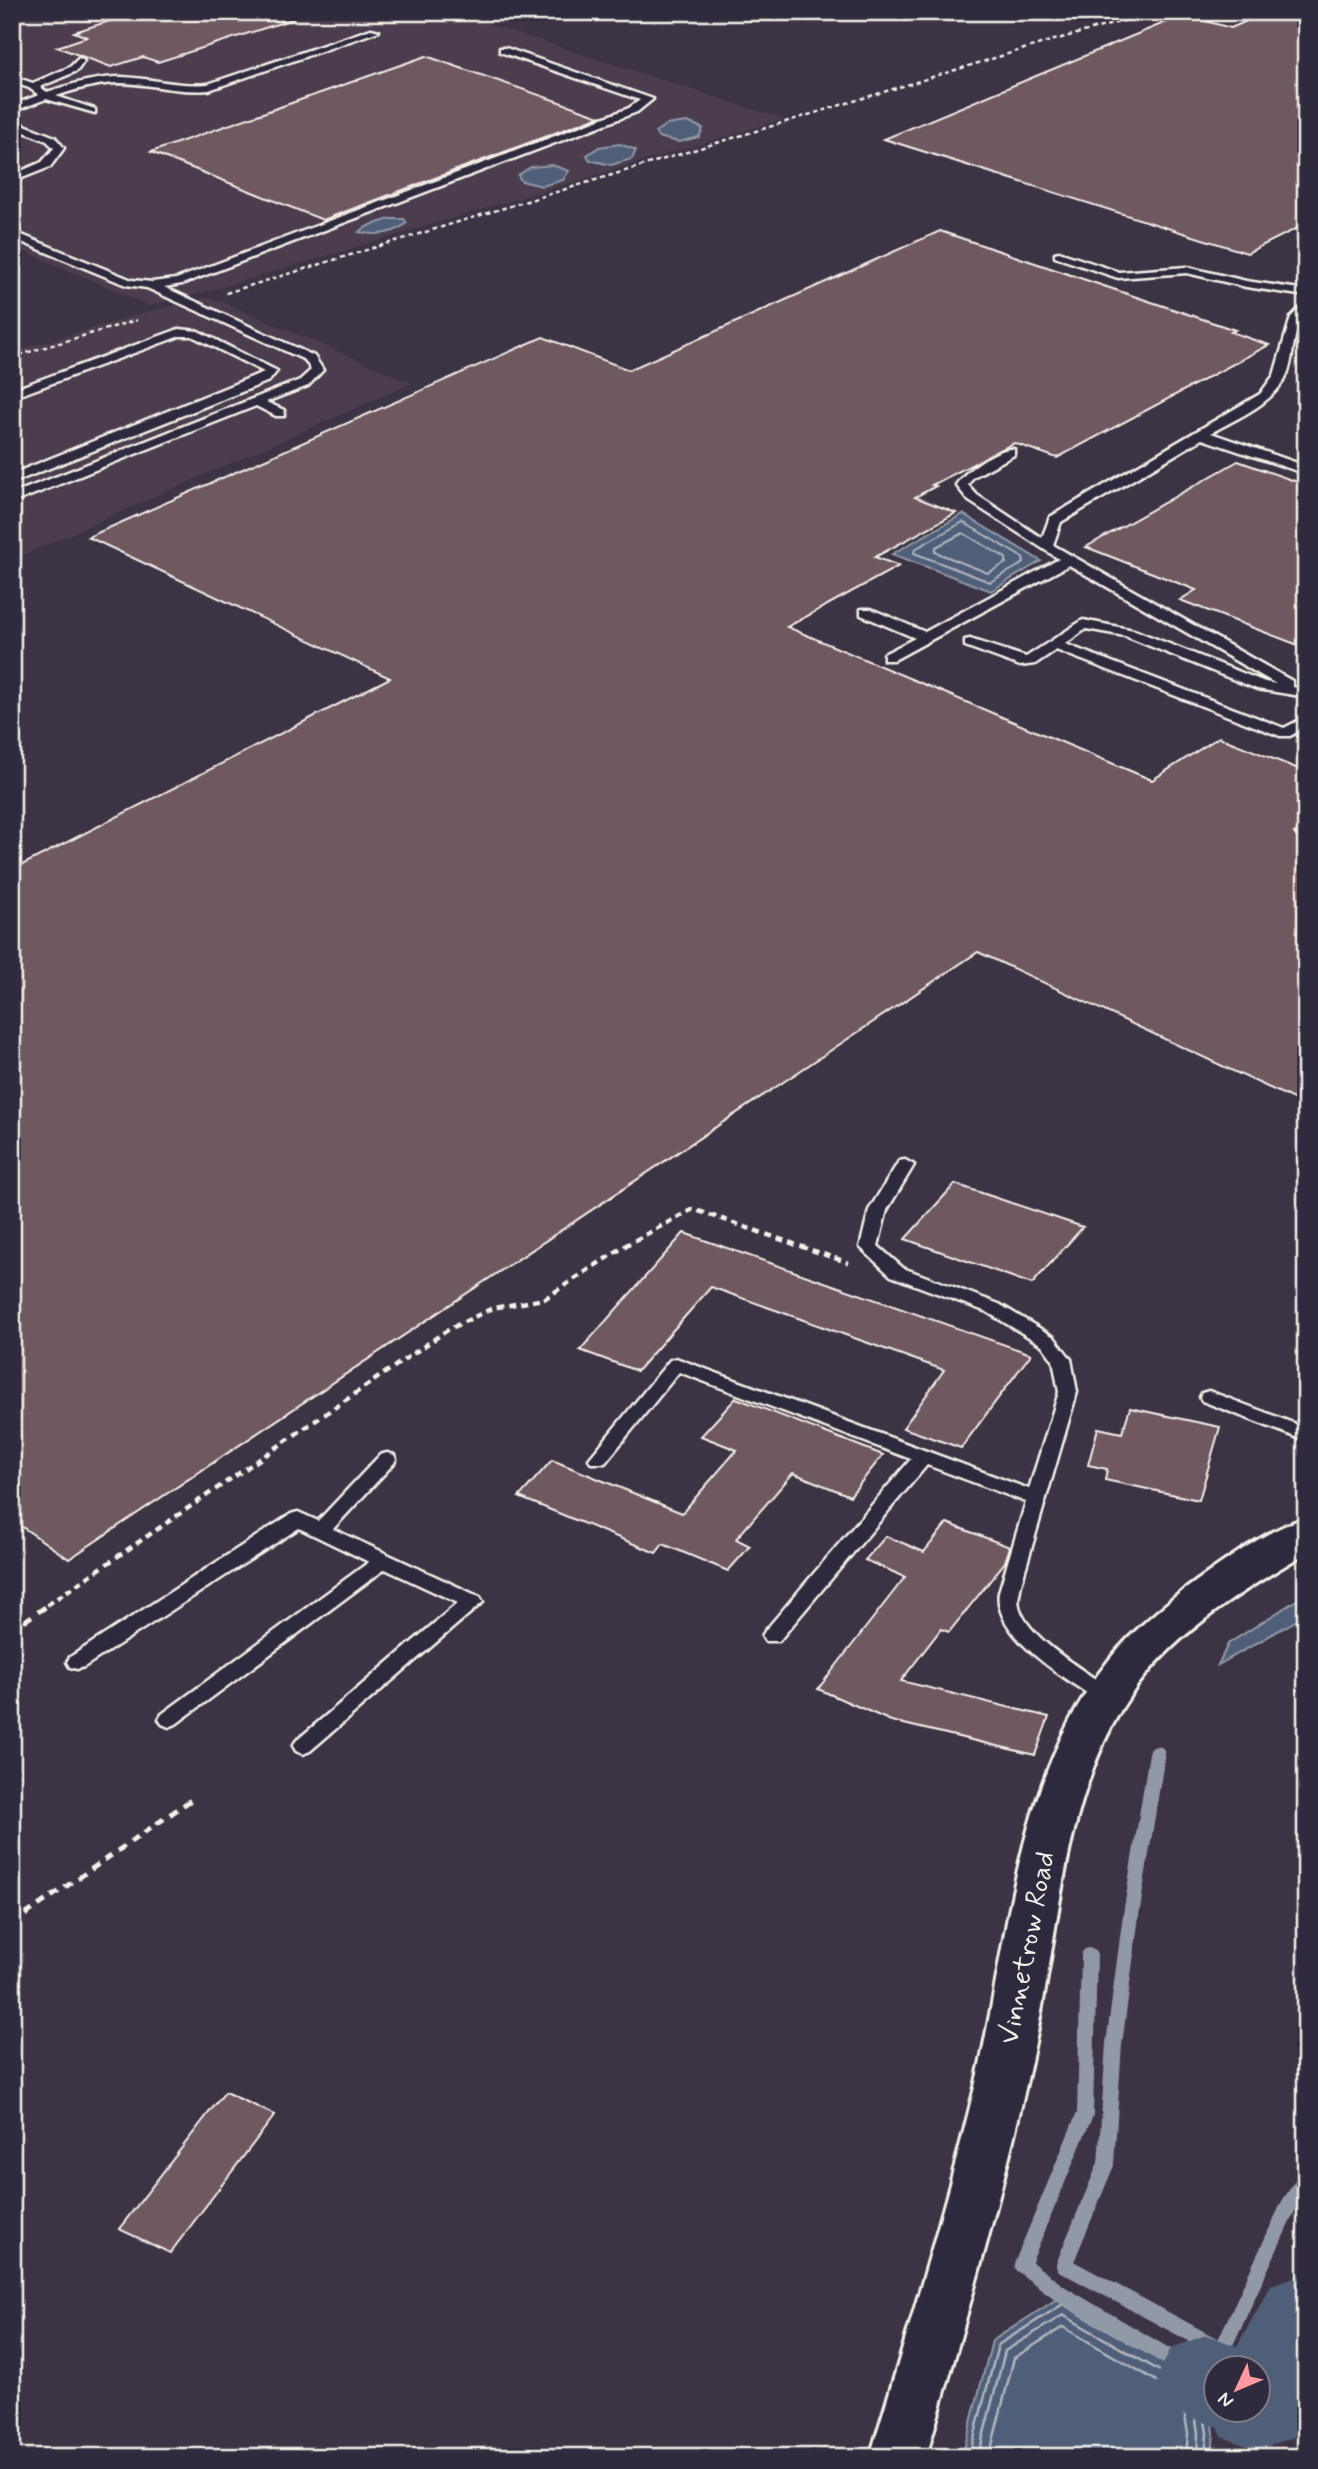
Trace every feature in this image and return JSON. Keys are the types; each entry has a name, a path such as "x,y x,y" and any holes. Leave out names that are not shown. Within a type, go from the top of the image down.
{"street":[{"name":"Vinnetrow Road","path":"898,2457 970,2214 1011,2037 1047,1855 1068,1770 1106,1696 1128,1667 1206,1594 1306,1533"}],"lane":[{"path":"12,109 107,80 188,90 209,86 374,31"},
{"path":"12,233 131,283 150,285 178,282 633,110 648,99 503,50"},
{"path":"33,86 74,69 79,61"},
{"path":"12,79 91,111"},
{"path":"12,123 51,139 59,148 56,156 43,167 12,179"},
{"path":"1059,255 1118,275 1187,270 1246,284 1306,293"},
{"path":"12,499 256,402 310,379 317,370 314,362 150,285"},
{"path":"1046,545 1055,520 1264,397 1278,385 1288,336 1296,315 1306,304"},
{"path":"12,394 178,332 194,333 271,371 265,378 12,479"},
{"path":"256,402 280,413"},
{"path":"188,409 212,419"},
{"path":"1201,434 1306,470"},
{"path":"88,450 108,460"},
{"path":"1010,452 968,475 962,485 974,498 1069,559 1268,675 1306,693"},
{"path":"889,657 1069,559"},
{"path":"866,612 925,637"},
{"path":"970,643 1020,662 1030,661 1083,624 1129,633 1262,686 1306,693"},
{"path":"1055,645 1285,733 1306,721"},
{"path":"905,1165 878,1210 869,1247 897,1272 993,1308 1023,1324 1048,1341 1062,1359 1068,1392 1011,1584 1009,1607 1021,1630 1106,1696"},
{"path":"598,1459 676,1364 1036,1499"},
{"path":"1209,1397 1306,1436"},
{"path":"772,1636 923,1457"},
{"path":"320,1531 387,1459"},
{"path":"77,1662 298,1519 472,1602 303,1746"},
{"path":"169,1719 383,1560"}],"path":[{"path":"12,357 1047,42 1156,12"},
{"path":"12,1924 191,1800"}],"shaded area":[{"path":"12,12 451,12 784,119 209,291 150,306 12,246"},
{"path":"211,297 412,383 12,560 12,352 157,309"}],"water":[{"path":"687,122 703,128 699,137 679,142 658,137 655,132 666,125"},
{"path":"620,144 636,150 632,159 611,165 590,160 587,155 599,147"},
{"path":"552,165 569,171 563,180 542,186 521,181 518,175 531,167"},
{"path":"390,219 404,219 407,223 384,233 359,232 368,226"},
{"path":"963,514 1041,561 991,591 892,554"},
{"path":"1306,1594 1306,1615 1218,1665 1228,1644"},
{"path":"1063,2295 1202,2377 1202,2424 1213,2424 1212,2457 962,2457 992,2341"}],"building":[{"path":"139,12 292,12 293,19 158,62 143,57 111,67 57,47 87,37 74,32"},
{"path":"1267,12 1306,12 1306,224 1247,253 884,139 1183,15 1231,28"},
{"path":"426,56 600,116 323,220 151,152"},
{"path":"940,231 1235,330 1231,332 1269,345 1057,458 1014,443 932,485 936,486 915,497 956,513 875,557 899,566 787,627 1152,780 1219,737 1306,772 1306,826 1294,833 1299,840 1306,841 1306,1105 978,952 69,1559 12,1520 12,870 390,678 88,537 543,337 629,370"},
{"path":"1238,461 1306,485 1306,648 1180,600 1196,590 1086,547"},
{"path":"955,1184 1083,1227 1032,1284 905,1239"},
{"path":"684,1233 1031,1354 961,1448 903,1428 944,1370 711,1287 637,1371 580,1350"},
{"path":"736,1398 883,1455 850,1496 793,1473 736,1539 750,1546 728,1571 663,1544 656,1553 519,1497 552,1460 682,1513 737,1450 701,1436"},
{"path":"1130,1408 1220,1427 1199,1500 1105,1480 1107,1469 1088,1465 1098,1428 1122,1433"},
{"path":"947,1523 1010,1547 1005,1562 949,1632 941,1629 901,1681 1049,1717 1035,1755 891,1721 818,1689 905,1577 865,1560 886,1536 924,1552"},
{"path":"225,2092 275,2115 170,2253 119,2229"}],"waterway":[{"path":"1157,1754 1131,1915 1114,2044 1106,2164 1064,2265 1222,2350 1289,2205 1306,2179"},
{"path":"1089,1956 1085,2114 1022,2265 1063,2295 1202,2377"},
{"path":"1272,2379 1306,2315"}]}
